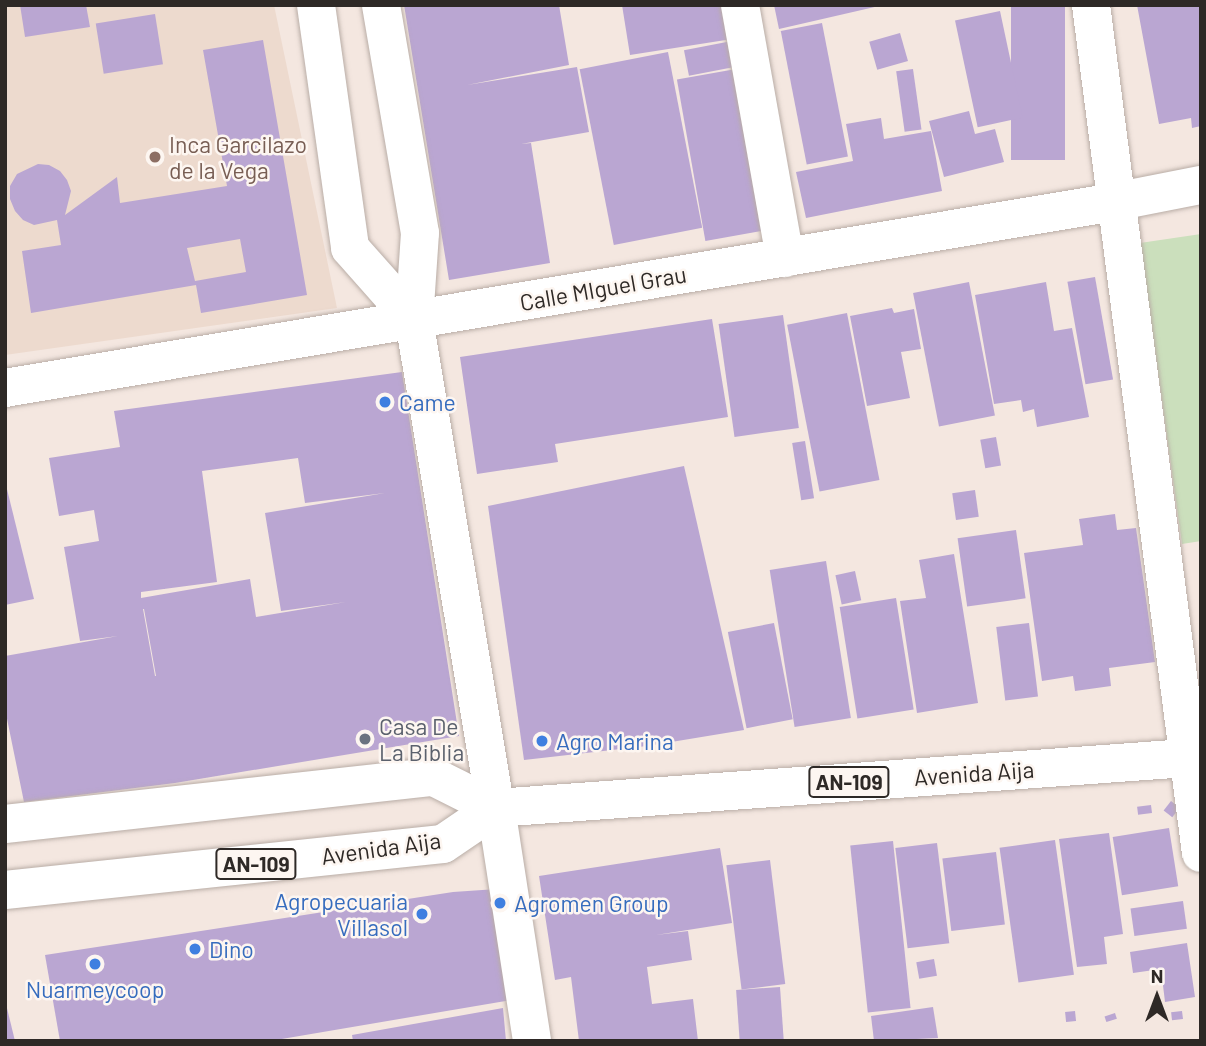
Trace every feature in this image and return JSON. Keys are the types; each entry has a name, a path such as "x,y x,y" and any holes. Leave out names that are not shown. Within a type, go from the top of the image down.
{"main road":[{"path":"316,5 350,248 414,320"},
{"path":"381,5 420,233 414,320 496,808 532,1041"},
{"path":"740,5 785,258"},
{"path":"1091,5 1114,202 1194,757 1201,853"},
{"name":"Calle MIguel Grau","path":"5,388 785,258 1201,185"},
{"name":"Avenida Aija","path":"5,890 443,844 496,808 1194,757"},
{"path":"5,824 434,777 496,808"}],"shaded area":[{"name":"Inca Garcilazo de la Vega","path":"5,5 274,5 337,308 5,355"}],"green space":[{"path":"1201,234 1201,541 1182,544 1140,243"}],"building":[{"path":"20,5 86,5 90,27 25,37"},
{"path":"404,5 559,5 569,65 467,85 577,67 589,132 521,144 531,143 550,263 449,280"},
{"path":"622,5 727,5 732,39 630,55"},
{"path":"774,5 879,5 879,6 779,29"},
{"path":"1011,5 1065,5 1065,160 1011,160"},
{"path":"1137,5 1201,5 1201,126 1192,128 1191,118 1159,124"},
{"path":"1000,11 1023,118 978,127 955,21"},
{"path":"155,14 163,64 104,74 96,23"},
{"path":"822,23 848,157 807,165 781,31"},
{"path":"900,33 908,61 877,70 869,42"},
{"path":"263,40 307,295 201,313 196,285 31,313 22,251 61,245 57,220 34,225 23,220 15,211 10,199 10,186 17,174 38,164 49,165 60,171 71,191 65,215 117,177 120,203 227,186 203,50","holes":["240,239 246,272 195,281 187,248"]},
{"path":"737,40 742,66 689,76 684,50"},
{"path":"668,52 702,228 614,245 580,69"},
{"path":"736,69 764,231 705,241 677,79"},
{"path":"913,69 921,129 905,132 896,71"},
{"path":"969,111 975,134 995,129 1004,162 944,177 929,121"},
{"path":"881,118 884,139 931,131 942,191 806,218 796,172 853,161 846,124"},
{"path":"1095,277 1113,379 1085,384 1067,282"},
{"path":"969,282 995,416 939,426 913,293"},
{"path":"1046,282 1054,331 1072,328 1089,417 1037,427 1034,409 1023,412 1021,400 994,404 975,295"},
{"path":"892,308 894,313 914,309 921,349 901,352 910,398 867,406 850,316"},
{"path":"847,313 879,480 820,492 787,325"},
{"path":"783,315 799,428 734,437 719,324"},
{"path":"712,319 728,417 555,444 558,462 477,474 460,357"},
{"path":"402,372 459,736 175,783 24,802 5,709 5,656 118,636 80,641 64,547 99,541 94,510 59,516 49,458 120,447 114,411","holes":["298,458 305,503 385,493 265,513 281,611 346,602 256,617 250,579 141,598 141,592 217,582 202,471","144,609 156,676 155,676"]},
{"path":"996,437 1001,466 985,468 980,440"},
{"path":"805,441 814,498 801,500 792,443"},
{"path":"684,466 744,730 647,746 524,760 488,506"},
{"path":"5,481 34,599 5,605"},
{"path":"975,490 979,517 956,520 952,493"},
{"path":"1115,514 1117,530 1136,528 1155,662 1109,668 1111,686 1075,691 1073,676 1042,681 1024,553 1083,545 1079,519"},
{"path":"1016,530 1026,598 967,607 958,538"},
{"path":"954,554 978,703 917,713 900,601 926,598 919,560"},
{"path":"826,561 851,718 795,727 770,570"},
{"path":"855,571 861,600 842,605 835,575"},
{"path":"896,598 914,710 857,719 840,607"},
{"path":"774,623 793,719 747,728 728,632"},
{"path":"1029,623 1038,696 1005,700 996,627"},
{"path":"1171,801 1180,808 1172,817 1164,810"},
{"path":"1151,805 1152,813 1138,815 1137,807"},
{"path":"1169,828 1178,886 1122,895 1113,837"},
{"path":"1109,833 1123,934 1104,937 1107,964 1077,967 1059,839"},
{"path":"1055,840 1074,975 1018,982 1000,848"},
{"path":"893,841 911,1008 868,1013 850,845"},
{"path":"937,843 949,943 908,948 895,848"},
{"path":"720,848 732,923 656,935 688,931 692,960 647,967 652,1004 693,999 698,1041 579,1041 571,977 555,980 539,876"},
{"path":"996,852 1005,924 951,931 942,859"},
{"path":"770,860 785,984 742,989 726,865"},
{"path":"497,889 511,1000 270,1041 60,1041 45,955 453,892"},
{"path":"1183,901 1187,929 1134,936 1131,908"},
{"path":"1187,943 1195,997 1165,1002 1161,969 1133,973 1130,952"},
{"path":"934,959 937,976 919,979 916,962"},
{"path":"780,987 784,1041 740,1041 736,990"},
{"path":"6,1004 15,1041 5,1041"},
{"path":"933,1007 938,1038 874,1041 871,1016"},
{"path":"503,1008 506,1041 353,1041 352,1035"},
{"path":"1075,1011 1076,1021 1066,1022 1065,1012"},
{"path":"1182,1011 1183,1019 1172,1020 1171,1012"},
{"path":"1115,1013 1117,1019 1106,1022 1105,1016"}],"place":[{"name":"Inca Garcilazo de la Vega","path":"155,157"},
{"name":"Came","path":"385,402"},
{"name":"Casa De La Biblia","path":"365,739"},
{"name":"Agro Marina","path":"542,741"},
{"name":"Agromen Group","path":"500,903"},
{"name":"Agropecuaria Villasol","path":"422,914"},
{"name":"Dino","path":"195,949"},
{"name":"Nuarmeycoop","path":"95,964"}]}
